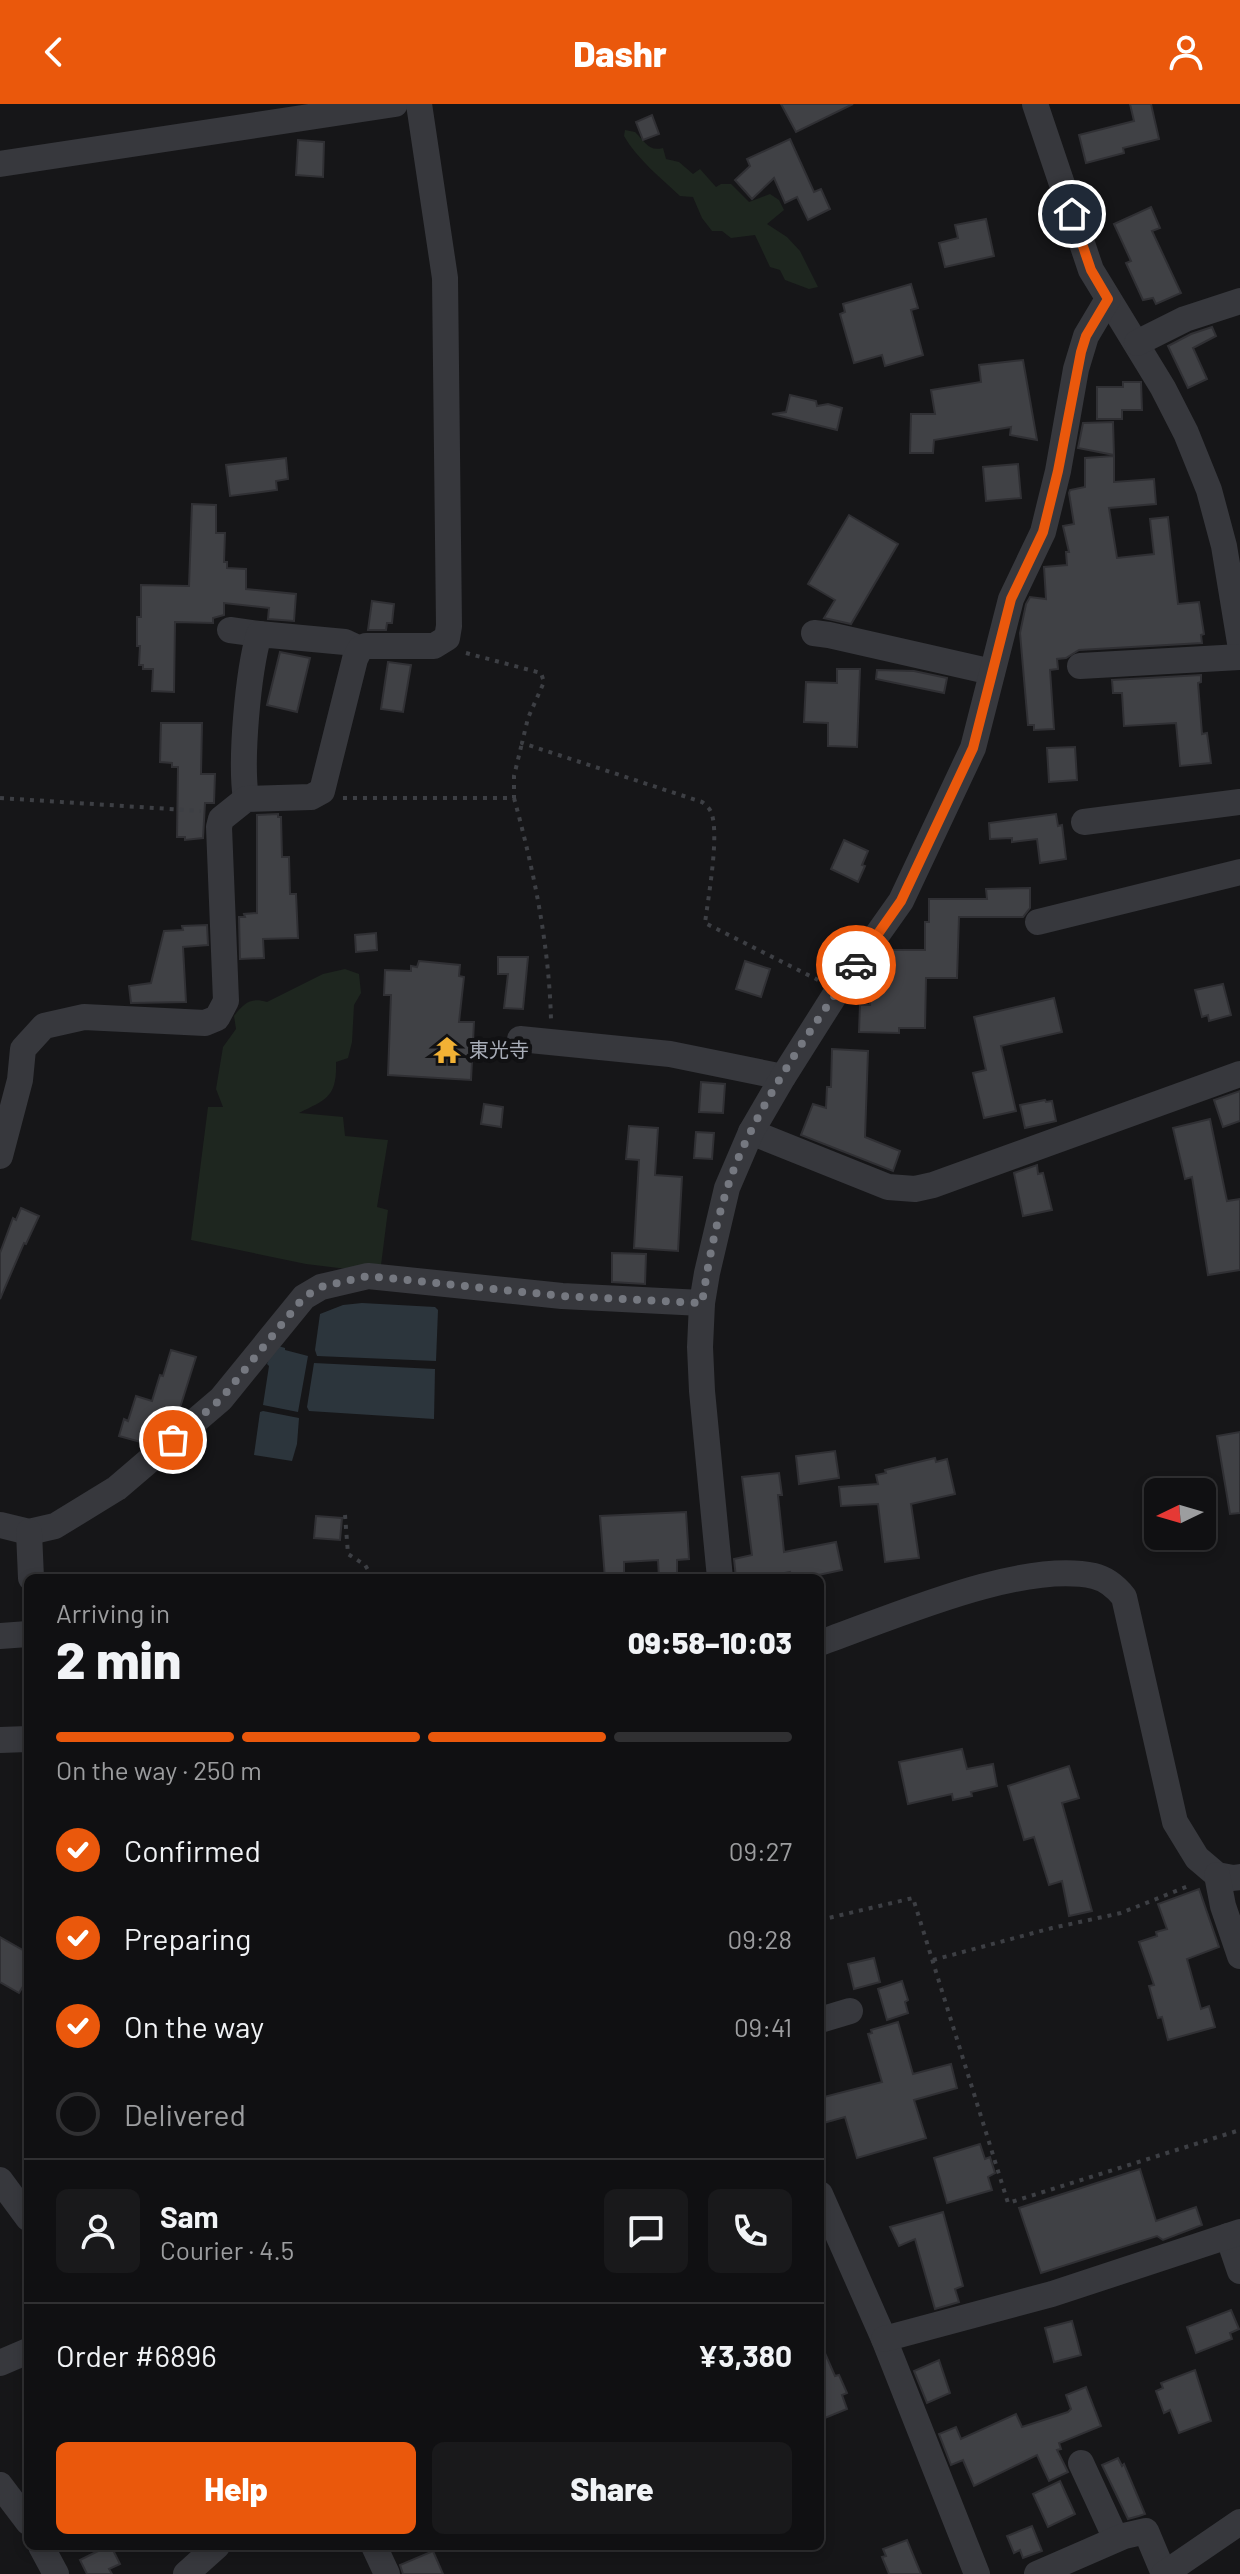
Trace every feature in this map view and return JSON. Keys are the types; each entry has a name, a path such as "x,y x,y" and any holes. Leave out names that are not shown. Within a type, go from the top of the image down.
{"street":[{"path":"0,164 395,104"},
{"path":"0,1156 20,1080 23,1049 44,1026 84,1017 205,1023 217,1018 226,1001 221,819 238,806 311,797 322,791 360,649 366,646 434,646 447,638 445,278 419,104"},
{"path":"1035,104 1091,270 1137,343 1186,433 1209,490 1224,546 1240,643"},
{"path":"720,1574 702,1391 702,1303 727,1188 751,1132 783,1077 838,990 901,901 973,748 1011,599 1043,532 1058,471 1076,369 1086,336 1108,299"},
{"path":"1137,343 1185,319 1240,301"},
{"path":"230,630 345,642 360,649"},
{"path":"814,633 992,672"},
{"path":"238,806 244,787 253,653 259,634"},
{"path":"1080,666 1240,657"},
{"path":"1084,822 1240,802"},
{"path":"1038,922 1240,872"},
{"path":"520,1039 670,1054 783,1077"},
{"path":"751,1132 888,1187 915,1189 1240,1074"},
{"path":"0,1525 29,1532 55,1526 117,1488 221,1399 304,1297 321,1287 368,1276 562,1296 702,1303"},
{"path":"29,1532 31,1574"},
{"path":"824,1642 939,1600 1000,1583 1071,1573 1097,1577 1111,1583 1124,1597 1175,1822 1197,1858 1229,1876 1223,1906 1240,1956"},
{"path":"0,1636 24,1634"},
{"path":"0,1740 24,1739"},
{"path":"824,2019 850,2011"},
{"path":"0,2180 24,2213"},
{"path":"824,2203 884,2339 977,2574"},
{"path":"884,2339 1052,2294 1234,2234 1240,2271"},
{"path":"0,2363 24,2353"},
{"path":"1081,2463 1116,2539"},
{"path":"0,2485 24,2517"},
{"path":"1037,2574 1116,2539 1146,2531 1164,2574 1240,2522"},
{"path":"43,2550 56,2574"},
{"path":"186,2574 213,2550"},
{"path":"376,2550 387,2574"}],"path":[{"path":"441,643 459,651 541,673 544,682 528,718 514,776 514,798 543,926 550,974 551,1040"},
{"path":"522,743 702,802 711,810 713,827 705,923 838,990"},
{"path":"322,791 342,798 514,798"},
{"path":"0,798 238,806"},
{"path":"345,1515 348,1554 365,1565 371,1574"},
{"path":"824,1836 828,1837"},
{"path":"933,1960 1121,1913 1229,1876"},
{"path":"824,1919 913,1898 1008,2203 1240,2130"}],"shaded area":[{"path":"625,130 635,132 650,147 663,148 666,159 679,162 693,174 700,169 716,187 731,184 749,202 770,194 779,200 784,210 767,224 787,237 800,251 818,287 809,289 785,280 780,270 770,267 755,235 731,238 722,231 712,231 693,197 680,196 650,168 629,144 624,136"},
{"path":"345,969 359,974 361,993 354,1005 348,1058 336,1062 335,1083 328,1095 299,1113 343,1117 345,1136 388,1140 377,1207 388,1210 380,1273 306,1264 191,1240 208,1107 223,1107 216,1089 223,1047 236,1029 234,1016 248,1002 267,1002 323,974"},
{"path":"362,1303 435,1307 438,1310 436,1361 317,1356 315,1350 320,1314 343,1305"},
{"path":"275,1345 308,1356 298,1412 263,1405 267,1364"},
{"path":"314,1363 435,1369 434,1419 309,1411 307,1407"},
{"path":"260,1412 299,1418 292,1461 254,1455"}],"building":[{"path":"781,104 853,104 796,132"},
{"path":"1130,104 1151,104 1159,139 1123,148 1124,153 1086,163 1079,135 1134,121"},
{"path":"652,115 659,134 643,140 636,122"},
{"path":"790,139 814,192 821,189 830,209 808,220 797,197 785,203 774,178 752,199 735,180 750,166 747,159"},
{"path":"298,140 324,142 323,177 296,175"},
{"path":"1151,207 1160,228 1152,231 1181,293 1156,304 1153,298 1143,300 1126,263 1131,261 1114,224"},
{"path":"986,219 994,256 945,267 939,243 958,238 955,225"},
{"path":"911,284 918,308 911,310 923,355 885,366 882,355 854,363 840,314 845,312 843,304"},
{"path":"1212,327 1216,336 1193,348 1207,379 1188,388 1168,346"},
{"path":"1023,360 1037,440 1010,435 1011,427 934,440 933,453 910,453 911,414 935,414 931,390 981,382 979,365"},
{"path":"1123,382 1141,382 1142,410 1122,410 1122,419 1097,419 1097,387 1123,387"},
{"path":"790,395 816,401 817,406 828,404 842,408 837,430 772,414 786,412"},
{"path":"1113,422 1114,455 1078,448 1083,423"},
{"path":"1114,456 1114,482 1154,479 1156,504 1109,508 1117,558 1154,554 1150,519 1168,517 1178,604 1199,602 1204,634 1201,635 1202,643 1079,650 1066,658 1057,659 1058,669 1050,670 1054,729 1034,730 1034,725 1028,725 1020,633 1026,604 1030,597 1046,599 1044,567 1067,565 1066,552 1069,552 1063,526 1074,524 1069,493 1070,490 1085,487 1085,458"},
{"path":"286,458 288,479 276,481 277,490 230,496 226,465"},
{"path":"1018,464 1021,498 986,501 983,467"},
{"path":"192,504 216,505 216,533 225,533 224,562 227,562 227,568 246,569 246,589 296,594 294,621 268,619 269,608 224,603 224,615 213,618 213,623 175,622 174,692 152,691 153,669 143,669 143,665 139,665 140,646 137,646 141,585 189,586"},
{"path":"849,515 898,544 851,624 824,618 835,600 808,584"},
{"path":"372,601 394,604 392,623 387,623 386,630 368,630"},
{"path":"280,652 310,658 297,712 267,705"},
{"path":"388,662 411,665 403,712 381,709"},
{"path":"837,669 860,669 857,747 828,746 828,723 804,722 806,682 837,683"},
{"path":"877,670 914,671 947,678 944,693 876,679"},
{"path":"1201,675 1201,682 1198,683 1202,734 1207,733 1211,763 1180,766 1176,723 1124,726 1122,693 1113,693 1112,680"},
{"path":"161,723 202,723 201,774 215,774 214,803 205,803 203,838 185,840 185,837 177,837 178,767 160,762"},
{"path":"1075,747 1077,780 1049,782 1047,748"},
{"path":"278,814 281,817 282,857 289,857 290,894 296,894 298,938 263,939 264,958 240,959 239,917 257,913 257,815"},
{"path":"1056,814 1058,826 1062,825 1066,859 1040,863 1037,839 1012,842 1012,838 990,839 989,823"},
{"path":"844,840 868,851 858,882 831,869"},
{"path":"1030,888 1030,908 1023,917 959,917 957,978 926,978 925,1028 899,1028 899,1033 859,1032 860,1005 870,1005 871,982 877,976 877,963 883,962 886,950 925,950 929,899 987,899 986,889"},
{"path":"207,925 208,945 183,947 186,1002 131,1003 129,986 151,983 164,931 183,930 182,926"},
{"path":"376,933 377,950 356,952 355,935"},
{"path":"498,957 528,957 523,1009 504,1008 508,974 498,974"},
{"path":"419,961 460,965 459,976 464,977 459,1022 474,1022 471,1080 388,1075 391,995 384,995 385,970 411,971 411,966 417,967"},
{"path":"745,961 770,969 761,997 736,989"},
{"path":"1223,984 1231,1015 1209,1021 1208,1015 1202,1017 1195,990"},
{"path":"1054,998 1062,1032 1001,1046 1016,1111 984,1118 973,1073 986,1070 974,1017"},
{"path":"832,1049 868,1051 865,1137 900,1151 893,1171 801,1135 813,1104 826,1108 827,1087 831,1087"},
{"path":"701,1082 725,1084 723,1113 699,1112"},
{"path":"1240,1091 1240,1121 1223,1127 1214,1100"},
{"path":"1052,1101 1056,1121 1025,1128 1020,1105"},
{"path":"484,1104 503,1107 501,1127 481,1124"},
{"path":"1210,1119 1227,1201 1240,1199 1240,1270 1208,1275 1192,1177 1185,1179 1173,1128"},
{"path":"629,1126 658,1128 655,1175 682,1177 678,1251 634,1248 639,1160 626,1159"},
{"path":"696,1132 714,1133 712,1159 694,1158"},
{"path":"1037,1165 1038,1174 1043,1173 1052,1210 1023,1216 1014,1173"},
{"path":"21,1208 39,1216 0,1299 0,1253 13,1218 16,1220"},
{"path":"612,1253 646,1254 645,1284 612,1282"},
{"path":"171,1350 196,1357 178,1414 163,1412 160,1421 155,1420 149,1439 144,1443 119,1436 124,1419 128,1421 136,1396 152,1401"},
{"path":"1240,1432 1240,1513 1230,1514 1217,1436"},
{"path":"835,1451 839,1478 799,1484 796,1456"},
{"path":"935,1458 936,1462 947,1459 955,1494 911,1504 919,1558 885,1562 878,1504 841,1506 839,1487 878,1484 876,1475 886,1473 885,1470"},
{"path":"779,1473 784,1552 836,1542 842,1570 823,1574 736,1574 734,1559 752,1555 742,1477"},
{"path":"686,1512 689,1559 677,1560 677,1574 659,1574 658,1560 624,1562 624,1574 605,1574 600,1516"},
{"path":"316,1516 342,1518 340,1540 314,1538"},
{"path":"962,1749 967,1769 993,1764 997,1786 953,1800 952,1794 908,1804 899,1762"},
{"path":"1069,1766 1079,1798 1062,1803 1092,1911 1069,1916 1062,1881 1049,1885 1034,1837 1024,1840 1008,1786"},
{"path":"1199,1889 1219,1947 1187,1959 1201,2009 1209,2006 1215,2027 1168,2040 1162,2017 1158,2018 1149,1986 1154,1985 1139,1942 1167,1929 1158,1904"},
{"path":"0,1937 24,1951 24,1985 19,1993 0,1982"},
{"path":"874,1958 880,1982 854,1989 848,1964"},
{"path":"902,1981 908,2013 887,2020 878,1989"},
{"path":"898,2022 913,2074 951,2064 957,2088 914,2100 926,2138 857,2158 845,2117 824,2123 824,2097 882,2082 868,2034 872,2033 871,2030"},
{"path":"980,2144 985,2159 990,2157 995,2173 988,2177 992,2190 947,2203 934,2158"},
{"path":"1140,2169 1156,2221 1196,2207 1202,2225 1163,2240 1157,2236 1041,2273 1019,2208"},
{"path":"943,2212 963,2286 955,2289 959,2302 935,2309 915,2239 899,2246 890,2227"},
{"path":"1231,2310 1239,2329 1230,2333 1232,2339 1196,2353 1187,2327"},
{"path":"1072,2321 1081,2355 1054,2362 1045,2328"},
{"path":"824,2351 847,2393 842,2395 847,2409 824,2418"},
{"path":"939,2360 950,2393 927,2403 914,2371"},
{"path":"1195,2370 1211,2421 1179,2433 1170,2410 1164,2413 1156,2391 1163,2388 1161,2383"},
{"path":"1086,2387 1101,2426 1059,2443 1061,2449 1057,2450 1068,2472 1049,2481 1037,2455 974,2486 963,2460 951,2465 939,2434 956,2427 961,2439 1016,2414 1022,2427 1068,2412 1071,2409 1066,2395"},
{"path":"1118,2458 1122,2466 1124,2464 1145,2514 1128,2519 1102,2465"},
{"path":"1060,2481 1075,2514 1048,2527 1033,2494"},
{"path":"1032,2526 1042,2551 1023,2558 1020,2550 1014,2553 1007,2536"},
{"path":"907,2540 921,2574 889,2574 882,2557 886,2556 883,2549"},
{"path":"100,2550 113,2550 120,2564 109,2569 112,2574 87,2574 80,2560"},
{"path":"433,2551 443,2574 403,2574 400,2565"}],"way so far":[{"path":"173,1440 221,1399 304,1297 340,1281 368,1276 562,1296 702,1303 727,1188 751,1132 856,965"}],"place":[{"name":"東光寺","path":"447,1050"}],"route":[{"path":"856,965 901,901 973,748 1011,599 1043,532 1058,471 1076,369 1086,336 1108,299 1091,270 1072,214"}]}
